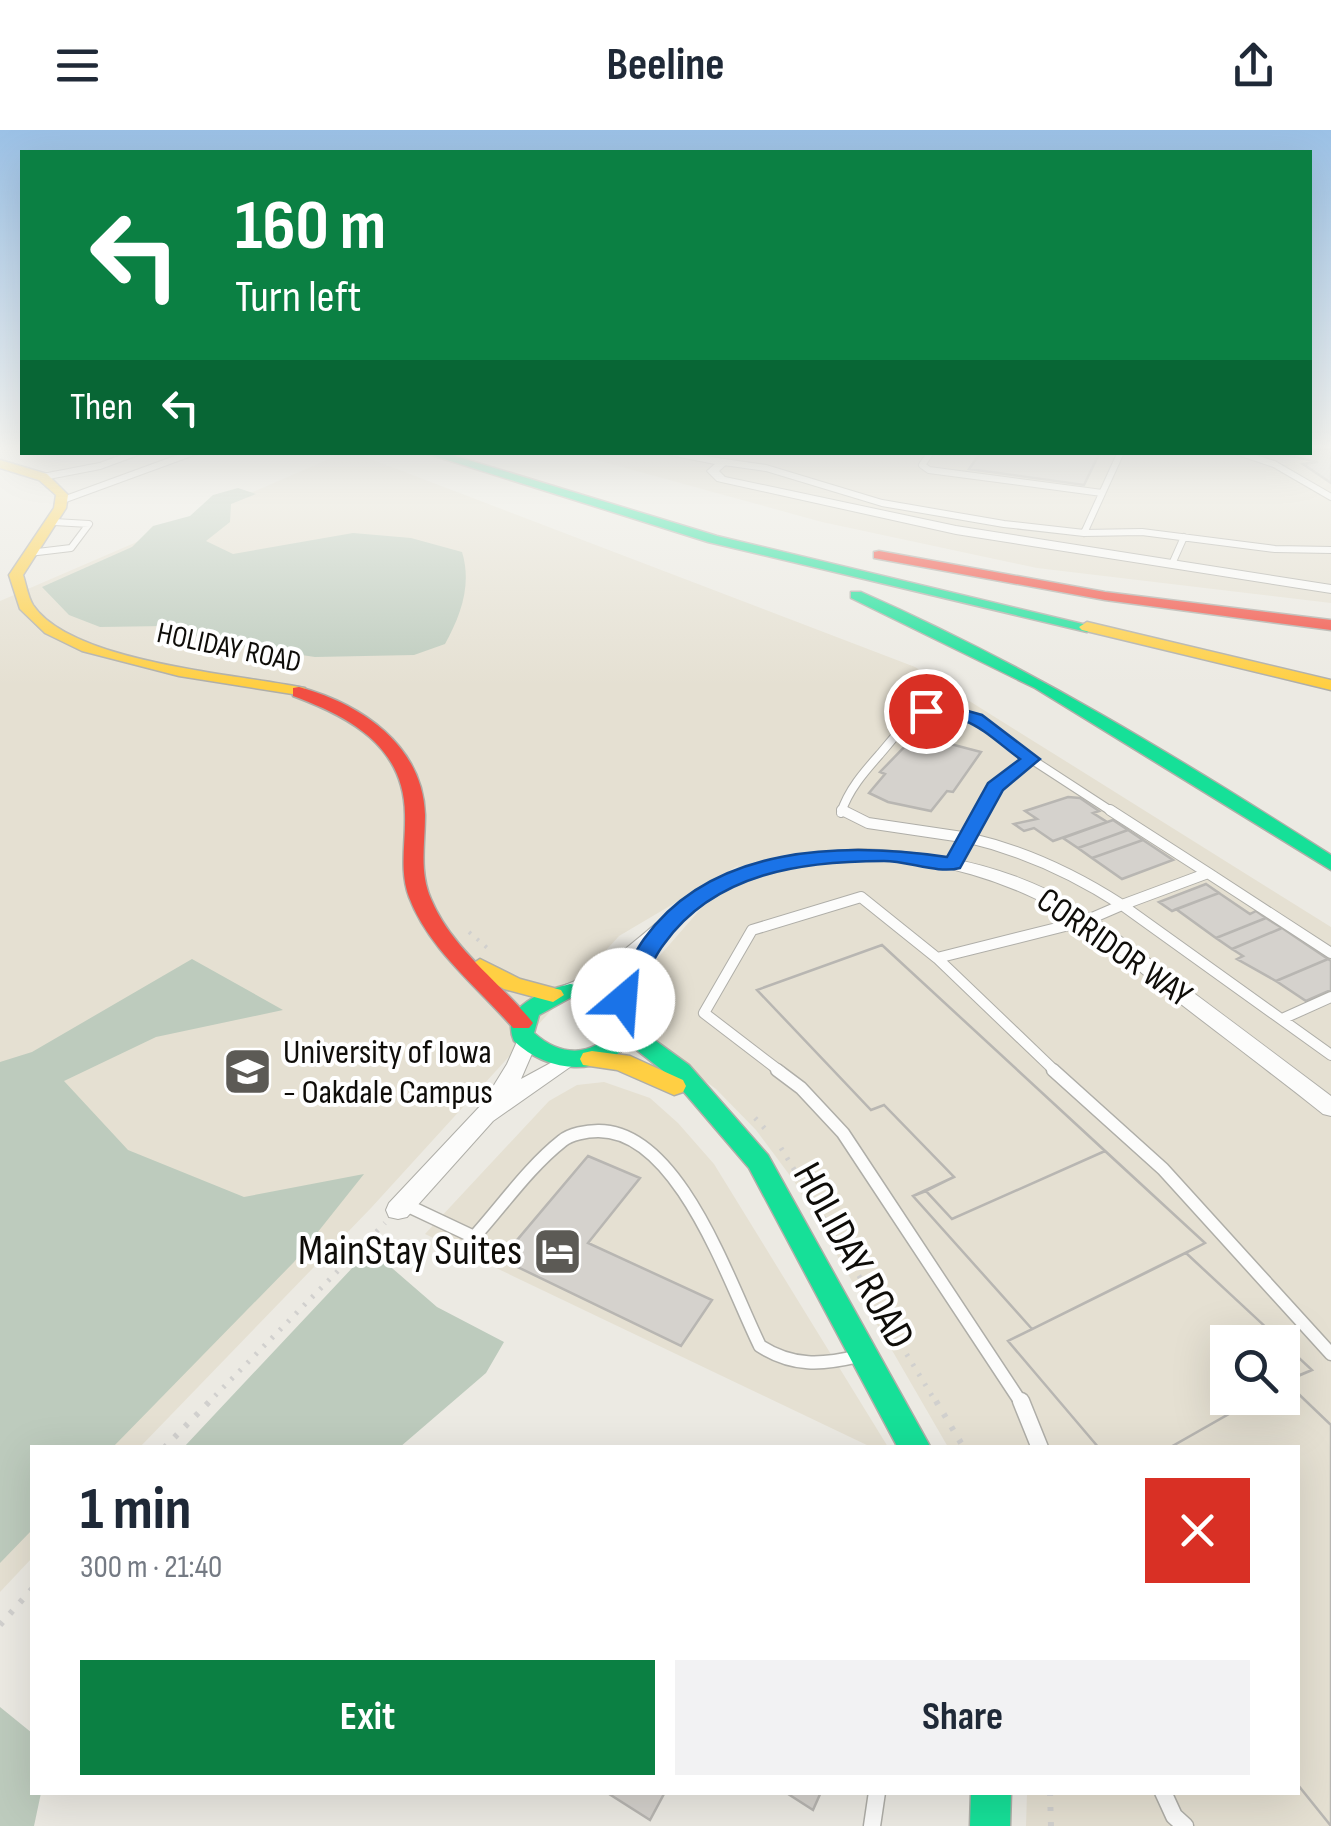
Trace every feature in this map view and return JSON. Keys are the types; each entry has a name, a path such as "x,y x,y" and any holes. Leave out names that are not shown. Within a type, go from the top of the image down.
{"main road":[{"name":"HOLIDAY ROAD","path":"46,528 16,575 16,591 38,624 60,638 104,653 292,690 354,715 385,738 412,782 415,816 410,848 418,894 428,915 540,1054 621,1062 651,1074 713,1110"},
{"path":"655,528 841,590 977,648 1077,702 1331,864"},
{"path":"679,528 814,565 1331,686"},
{"path":"748,528 1331,662"},
{"path":"758,528 984,576 1331,625"},
{"name":"HOLIDAY ROAD","path":"458,955 512,984 561,993 600,994 648,1052 680,1072 737,1134 772,1182 913,1445"},
{"path":"524,1032 536,1003 561,993"},
{"path":"580,1059 612,1050 626,1021"},
{"path":"990,1826 991,1795"}],"street":[{"path":"947,528 1331,589"},
{"name":"CORRIDOR WAY","path":"561,993 595,984 654,941 681,913 716,886 792,860 879,854 953,864 1039,893 1085,921 1331,1108"},
{"name":"CORRIDOR WAY","path":"626,1021 627,987 654,941"},
{"path":"401,1207 481,1121 518,1069 524,1032"},
{"path":"481,1121 538,1077 580,1059"}],"lane":[{"path":"29,553 72,548 86,528"},
{"path":"1051,528 1084,533 1127,531 1275,550 1331,550"},
{"path":"1084,533 1086,528"},
{"path":"1172,564 1184,537"},
{"path":"1331,952 1031,759 976,718 950,711 926,711 859,778 840,806 841,813 868,823 997,844 1078,875 1331,1055"},
{"path":"953,864 995,786 1031,759"},
{"path":"937,958 1085,921 1208,873"},
{"path":"1039,1445 1030,1414 842,1133 801,1088 704,1013 752,930 861,897 937,958 992,1014 1164,1169 1331,1354"},
{"path":"1282,1018 1331,997"},
{"path":"401,1207 474,1237 564,1138 580,1132 618,1132 655,1152 676,1176 760,1346 785,1361 816,1367 865,1354"},
{"path":"872,1826 877,1795"},
{"path":"1164,1795 1177,1822"}],"path":[{"path":"465,928 503,961"},
{"path":"167,1445 401,1207"},
{"path":"0,1624 30,1592"},
{"path":"1050,1795 1051,1826"}],"shaded area":[{"path":"169,528 552,528 915,667 1331,927 1331,1826 1026,1826 1027,1795 1300,1795 1300,1445 947,1445 794,1181 756,1130 716,1089 647,1038 637,1013 635,984 739,865 619,936 371,1208 142,1445 30,1445 30,1560 0,1592 0,601"},
{"path":"851,528 1331,528 1331,603 1037,568"},
{"path":"604,1082 650,1098 714,1164 887,1445 867,1445 425,1234 549,1101 577,1085"}],"green space":[{"path":"151,528 222,528 206,541 233,554 353,533 411,538 462,552 466,576 456,622 445,644 414,655 315,657 214,642 165,626 100,627 69,615 42,587 132,547"},
{"path":"192,959 283,1010 156,1037 64,1081 128,1150 244,1197 364,1174 294,1262 115,1445 30,1445 30,1532 0,1563 0,1062 32,1052"},
{"path":"370,1249 437,1307 504,1342 486,1373 402,1445 186,1445"},
{"path":"0,1707 30,1731 30,1795 41,1795 34,1826 0,1826"}],"building":[{"path":"916,735 981,752 953,792 947,791 931,811 888,802 869,793 885,774 880,772"},
{"path":"1068,797 1080,798 1107,822 1053,841 1034,828 1024,831 1014,824 1037,819 1025,811"},
{"path":"1113,820 1128,830 1078,848 1063,838"},
{"path":"1128,830 1143,840 1092,858 1078,848"},
{"path":"1143,840 1173,860 1122,879 1092,858"},
{"path":"1206,884 1219,893 1172,911 1159,902"},
{"path":"1219,893 1250,914 1256,911 1266,918 1216,938 1176,909"},
{"path":"1266,918 1282,928 1232,949 1216,938"},
{"path":"1282,928 1328,959 1276,981 1237,959 1243,956 1232,949"},
{"path":"882,945 1205,1243 1186,1253 1264,1325 1210,1325 1210,1415 1300,1415 1300,1395 1331,1425 1331,1826 1300,1787 1300,1445 1096,1445 1008,1341 1032,1329 913,1196 954,1177 884,1105 871,1110 757,990"},
{"path":"882,945 1105,1151 952,1219 926,1191 954,1177 884,1105 871,1110 757,990"},
{"path":"1328,959 1331,990 1306,1001 1276,981"},
{"path":"1105,1151 1205,1243 1032,1329 913,1196 926,1191 952,1219"},
{"name":"MainStay Suites","path":"588,1156 640,1178 588,1243 712,1300 681,1346 501,1259"},
{"path":"1186,1253 1264,1325 1210,1325 1210,1415 1227,1415 1174,1445 1096,1445 1008,1341"},
{"path":"1300,1359 1312,1370 1300,1375"},
{"path":"1300,1359 1312,1370 1300,1375"},
{"path":"1300,1395 1331,1425 1331,1826 1300,1787 1300,1445 1174,1445 1227,1415 1300,1415"},
{"path":"611,1795 663,1795 650,1820"},
{"path":"790,1795 820,1795 813,1810"}],"traffic: fast":[{"path":"677,528 1087,627"},
{"path":"856,595 1040,685 1158,754 1331,864"},
{"path":"570,991 600,994 624,1012 627,1031 604,1052 590,1058 562,1059 547,1054 522,1035 526,1017 537,1004 570,991"},
{"path":"627,1031 680,1071 759,1162 913,1445"},
{"path":"990,1826 991,1795"}],"traffic: slow":[{"path":"47,528 16,575 26,606 51,630 88,648 132,662 299,692"},
{"path":"1087,627 1331,685"},
{"path":"480,966 512,984 553,995"},
{"path":"592,1059 621,1062 674,1086"}],"traffic: jam":[{"path":"879,555 1105,596 1331,625"},
{"path":"299,692 362,721 394,751 413,790 413,868 428,917 452,949 521,1023"}],"place":[{"name":"University of Iowa - Oakdale Campus","path":"248,1072"},
{"name":"MainStay Suites","path":"557,1251"}],"route":[{"path":"623,1000 654,941 681,913 716,886 766,867 819,855 892,855 953,864 995,786 1031,759 976,718 959,712 926,711"}]}
